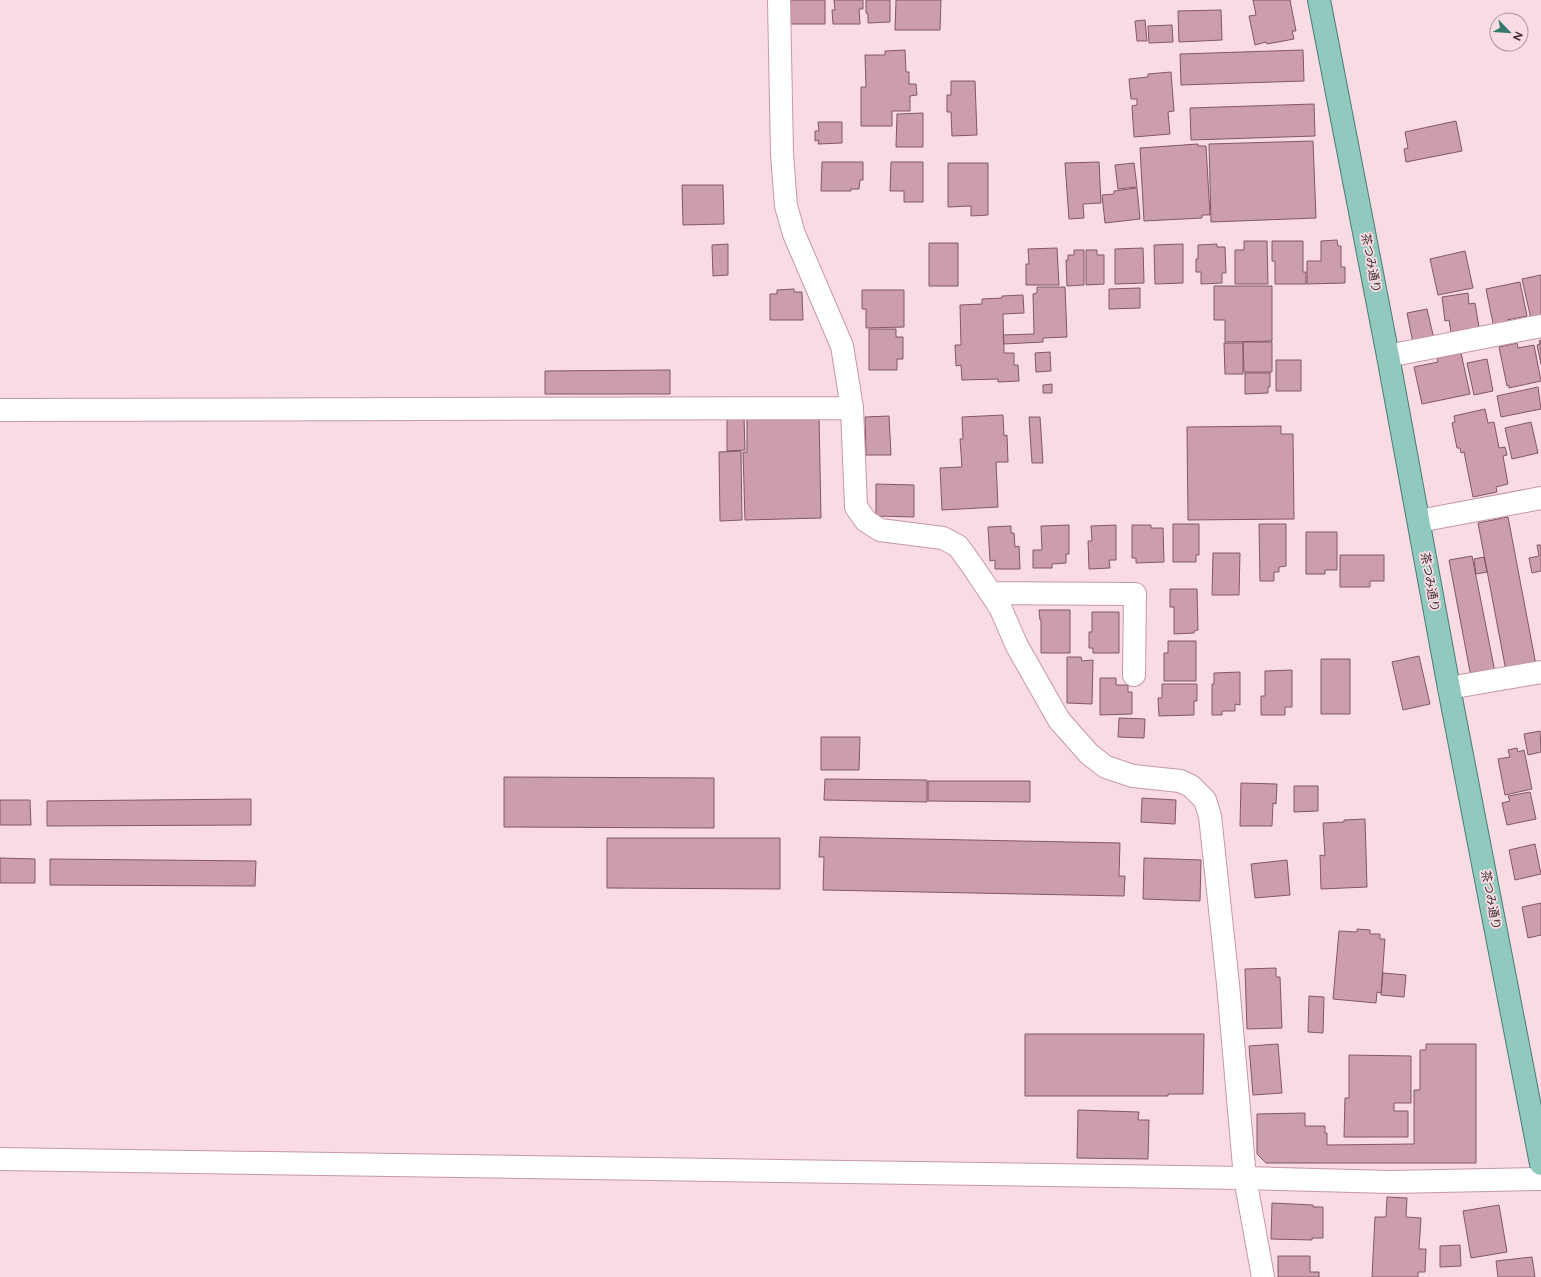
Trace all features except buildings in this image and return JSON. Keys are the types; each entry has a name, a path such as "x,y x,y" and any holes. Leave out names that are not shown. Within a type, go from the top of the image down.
{"main road":[{"name":"茶つみ通り","path":"1319,0 1388,356 1449,688 1539,1139 1541,1164"}],"street":[{"path":"778,0 782,154 786,206 794,234 842,346 852,408 856,507 866,521 880,530 943,538 958,546 1000,607 1017,646 1059,720 1089,754 1106,767 1133,776 1180,782 1191,786 1205,800 1210,816 1228,984 1245,1178 1263,1277"},
{"path":"1388,356 1541,326"},
{"path":"0,410 852,408"},
{"path":"1419,521 1541,498"},
{"path":"991,593 1135,594 1134,676"},
{"path":"1449,688 1541,672"},
{"path":"0,1159 1245,1178 1390,1182 1541,1179"}]}
